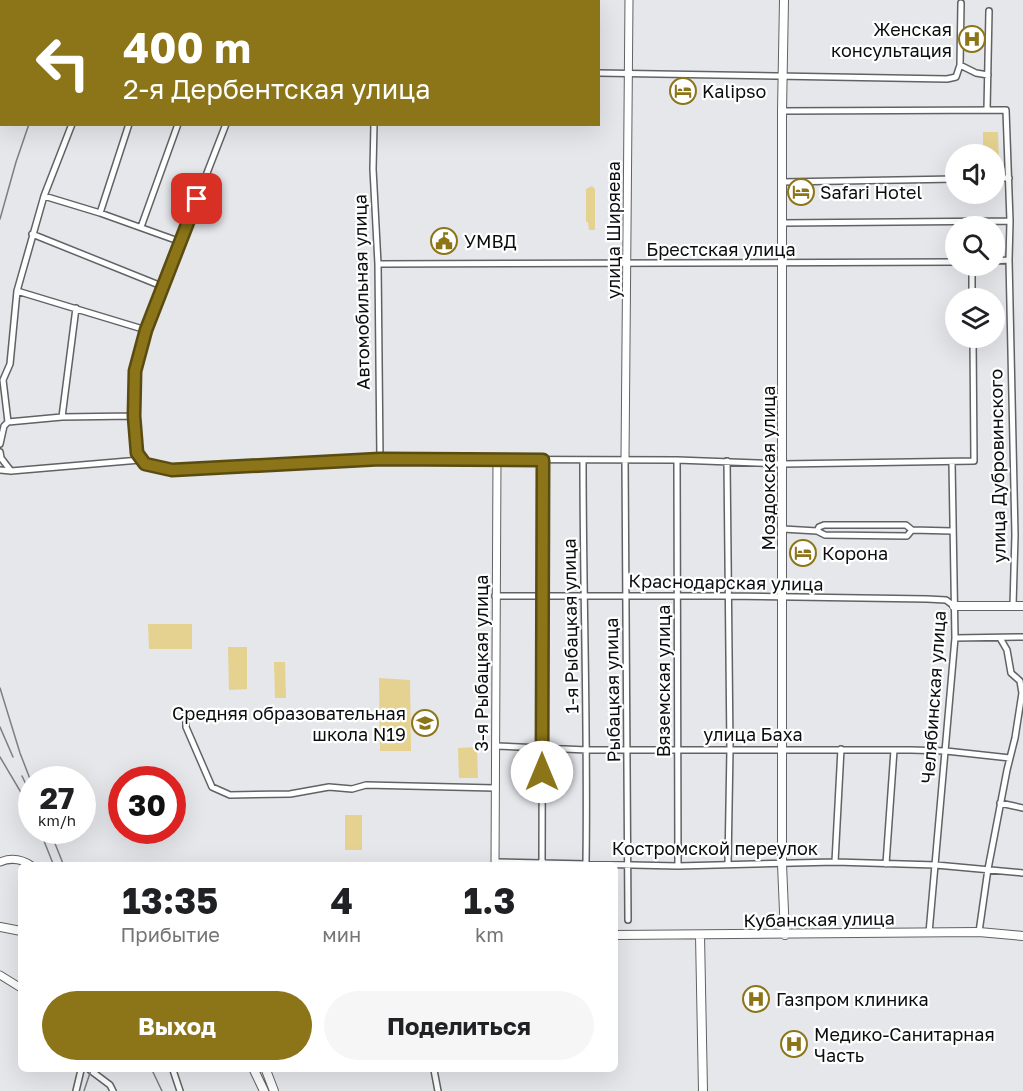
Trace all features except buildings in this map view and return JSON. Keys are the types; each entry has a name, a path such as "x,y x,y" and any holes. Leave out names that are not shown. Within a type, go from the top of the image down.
{"main road":[{"name":"Моздокская улица","path":"784,0 782,77 782,864 784,935"},
{"path":"954,606 1023,606"},
{"path":"0,927 18,930"},
{"name":"Кубанская улица","path":"618,935 979,932 1023,936"},
{"path":"700,935 703,1091"},
{"path":"255,1072 264,1091"},
{"path":"267,1072 274,1091"}],"street":[{"name":"улица Ширяева","path":"626,459 629,0"},
{"path":"600,73 947,79 956,77 960,64 961,3"},
{"path":"782,111 987,110 989,11"},
{"path":"960,64 976,73 988,75"},
{"name":"улица Дубровинского","path":"987,110 1006,110 1010,178 1009,260 1015,534 1012,606"},
{"path":"8,422 3,380 10,364 16,291 44,196 71,126"},
{"path":"100,213 128,126"},
{"path":"141,227 177,126"},
{"path":"224,126 146,330 135,371 134,416 137,453 145,464 172,470 380,459 583,461 677,459 783,464 974,461 973,348"},
{"name":"Автомобильная улица","path":"374,126 380,459"},
{"path":"1005,178 1010,178"},
{"path":"782,182 945,179"},
{"path":"44,196 181,242"},
{"path":"782,223 1010,221"},
{"path":"32,234 164,287"},
{"path":"1005,260 1009,260"},
{"name":"Брестская улица","path":"378,264 945,262"},
{"path":"16,291 146,330"},
{"path":"62,417 76,308"},
{"path":"0,444 4,426 8,422 62,417 134,416"},
{"path":"0,452 10,471"},
{"name":"Рыбацкая улица","path":"626,459 628,920"},
{"name":"Вяземская улица","path":"677,459 678,866"},
{"path":"0,470 140,460"},
{"name":"3-я Рыбацкая улица","path":"495,862 496,460"},
{"path":"542,862 543,460"},
{"name":"1-я Рыбацкая улица","path":"583,461 583,596 587,750 586,862"},
{"path":"727,461 730,749 728,864"},
{"name":"Челябинская улица","path":"929,933 955,638 952,462"},
{"path":"817,531 824,525 906,525 912,530 952,531"},
{"path":"783,529 817,531 825,535 907,536 912,530"},
{"name":"Краснодарская улица","path":"495,596 927,599 946,600 954,606"},
{"path":"955,638 1023,637"},
{"path":"979,932 988,869 1022,693 1020,681 1011,673 1007,650 1000,638"},
{"path":"186,712 186,727 212,787 230,795 290,794 329,787 352,789 366,785 495,788"},
{"name":"улица Баха","path":"496,746 587,750 946,751 1010,758"},
{"path":"835,862 841,749"},
{"path":"886,864 894,750"},
{"path":"1000,803 1023,808"},
{"path":"0,862 12,859 25,862"},
{"name":"Костромской переулок","path":"618,864 678,866 835,862 936,865 1022,873"},
{"path":"1022,873 1023,864"},
{"path":"0,922 18,930"},
{"path":"0,975 18,986"},
{"path":"76,1091 81,1072"},
{"path":"93,1072 110,1084 113,1091"},
{"path":"174,1072 180,1091"},
{"path":"434,1072 438,1091"}],"shaded area":[{"path":"983,132 998,132 998,144 983,144"},
{"path":"592,186 595,189 595,230 589,230 588,222 586,222 586,189"},
{"path":"148,624 192,624 192,649 149,649"},
{"path":"228,647 247,647 247,689 229,690"},
{"path":"274,662 285,662 286,698 275,698"},
{"path":"379,678 410,680 411,751 380,751"},
{"path":"477,747 478,778 459,778 458,748"},
{"path":"345,815 362,815 362,850 345,850"}],"railway":[{"path":"0,219 28,126"},
{"path":"0,688 25,766"},
{"path":"0,727 13,757"},
{"path":"0,757 18,787"},
{"path":"45,844 52,862"},
{"path":"55,844 62,862"},
{"path":"84,1091 90,1072"},
{"path":"153,1072 162,1091"}],"place":[{"name":"Женская консультация","path":"972,39"},
{"name":"Kalipso","path":"683,91"},
{"name":"Safari Hotel","path":"801,192"},
{"name":"УМВД","path":"444,241"},
{"name":"Корона","path":"803,553"},
{"name":"Средняя образовательная школа N19","path":"425,723"},
{"name":"Газпром клиника","path":"756,999"},
{"name":"Медико-Санитарная Часть","path":"794,1044"}],"route":[{"path":"197,199 146,330 135,371 134,416 137,453 140,460 145,464 172,470 380,459 543,460 542,772"}]}
